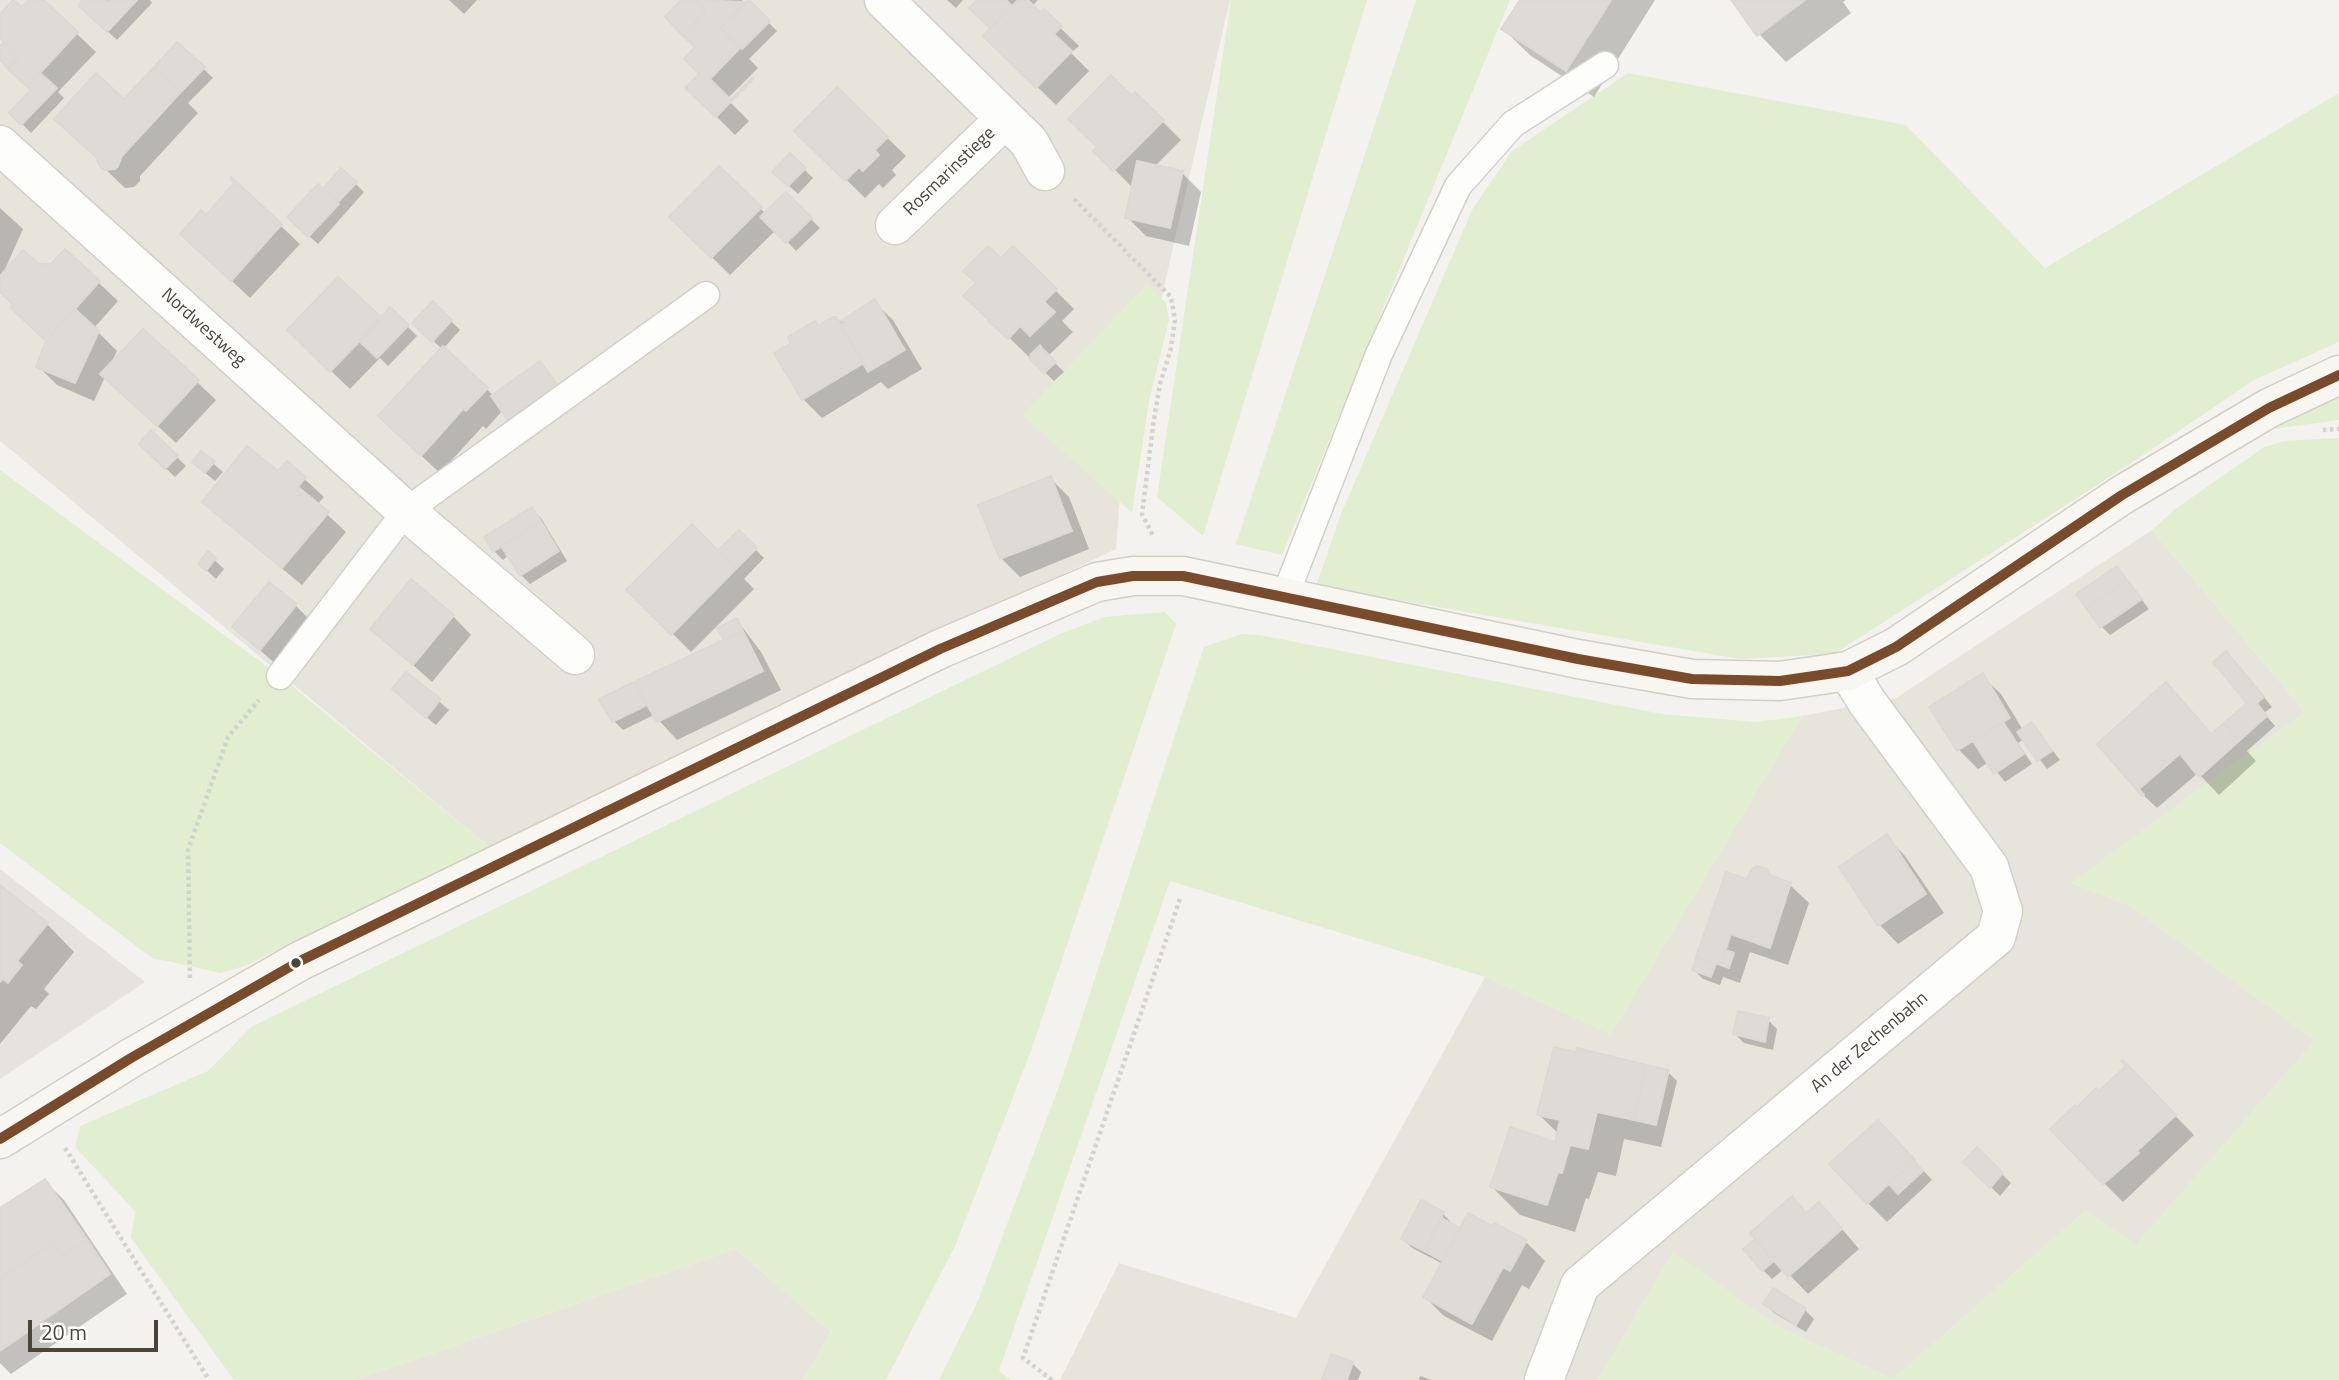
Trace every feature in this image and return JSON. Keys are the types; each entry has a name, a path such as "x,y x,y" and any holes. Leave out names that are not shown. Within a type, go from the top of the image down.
{"main road":[{"path":"0,1139 300,961 940,649 1097,582 1133,576 1182,576 1577,659 1692,679 1780,681 1848,671 1896,648 2122,495 2269,408 2339,375"}],"street":[{"name":"Rosmarinstiege","path":"884,0 1029,142 1045,171"},
{"name":"Rosmarinstiege","path":"895,225 1005,119"},
{"name":"Nordwestweg","path":"0,145 406,511 575,655"},
{"name":"An der Zechenbahn","path":"1545,1380 1580,1285 1996,937 2003,911 1989,867 1873,710 1848,671"}],"lane":[{"path":"1285,596 1379,354 1458,186 1513,124 1605,65"},
{"path":"280,676 406,511 706,295"}],"path":[{"path":"1045,171 1171,297 1175,320 1154,419 1142,514 1160,547 1182,576"},
{"path":"208,1014 190,980 188,850 228,737 280,676"},
{"path":"1052,1380 1023,1358 1180,899"},
{"path":"43,1112 209,1380"}],"shaded area":[{"path":"0,0 1230,0 1122,469 1116,549 489,847 0,441"},
{"path":"2152,530 2305,712 2071,883 2130,906 2315,1040 2136,1245 2085,1211 1893,1379 1778,1327 1673,1252 1598,1380 1060,1380 1119,1263 1296,1318 1485,977 1611,1034 1802,716 1896,698"},
{"path":"0,869 145,982 0,1079"},
{"path":"736,1249 831,1332 803,1380 355,1380"}],"green space":[{"path":"1231,0 1367,0 1203,536 1157,497"},
{"path":"1416,0 1510,0 1282,555 1236,544"},
{"path":"1628,73 1906,125 2045,268 2339,93 2339,342 2254,380 2136,460 1834,654 1740,659 1316,586 1341,514 1472,210 1512,151"},
{"path":"1147,284 1166,303 1169,320 1149,401 1132,513 1022,415"},
{"path":"2339,389 2339,420 2273,429 2283,418"},
{"path":"2339,438 2339,1380 1598,1380 1673,1251 1778,1327 1893,1379 2085,1211 2136,1244 2315,1040 2130,906 2070,883 2305,712 2152,530 2174,510 2264,447 2285,441"},
{"path":"0,470 280,676 489,847 247,965 221,973 152,958 0,843"},
{"path":"1165,612 1176,624 1032,1048 956,1244 886,1380 803,1380 831,1332 736,1249 355,1380 234,1380 131,1238 135,1211 75,1147 80,1126 208,1071 251,1027 1060,634 1104,617"},
{"path":"1242,634 1260,635 1662,714 1757,722 1802,716 1611,1035 1485,977 1170,881 999,1371 1011,1380 939,1380 978,1301 1062,1078 1204,647"}],"building":[{"path":"13,0 22,7 29,0 44,0 78,32 27,87 8,69 19,56 0,38 0,14"},
{"path":"82,0 137,0 107,32 79,6"},
{"path":"681,0 695,0 706,10 683,36 665,17"},
{"path":"695,0 746,2 721,28 740,48 710,79 731,100 754,78 716,117 685,88 699,74 684,59 695,47 683,36 706,10"},
{"path":"749,0 770,21 742,49 721,28"},
{"path":"977,0 1006,0 1012,6 990,28 969,8"},
{"path":"1018,0 1028,0 1041,13 1044,9 1062,26 1054,34 1072,51 1036,88 983,36"},
{"path":"1520,0 1611,0 1566,71 1501,29"},
{"path":"1731,0 1805,0 1757,36"},
{"path":"4,42 19,56 8,68 0,60 0,46"},
{"path":"177,42 205,67 180,93 154,67"},
{"path":"154,67 180,93 122,156 118,166 105,170 100,167 96,157 54,119 96,73 124,99"},
{"path":"40,73 57,88 21,125 9,113 31,90 27,87"},
{"path":"1111,75 1131,95 1135,92 1164,120 1113,171 1093,151 1097,147 1068,119"},
{"path":"837,87 888,137 875,150 879,155 863,171 859,167 845,181 794,131"},
{"path":"790,153 806,168 788,186 772,172"},
{"path":"1137,161 1183,171 1170,228 1125,218"},
{"path":"719,166 762,207 711,258 669,217"},
{"path":"341,168 357,182 338,202 323,189"},
{"path":"231,177 282,224 231,281 180,234 201,210 206,215 234,183"},
{"path":"318,184 339,204 308,237 287,217"},
{"path":"786,192 812,218 786,243 760,217"},
{"path":"988,246 1001,258 1013,246 1057,289 1044,302 1055,312 1030,336 1020,326 1008,339 988,321 993,319 988,319 963,296 976,283 963,271"},
{"path":"65,249 100,281 46,341 11,308 13,305 0,292 0,276 23,250 39,264 51,264"},
{"path":"338,277 382,318 330,372 287,330"},
{"path":"875,299 905,350 868,372 840,324 849,323 839,321"},
{"path":"433,301 452,320 432,342 412,323"},
{"path":"390,307 409,325 377,358 359,341"},
{"path":"75,309 99,331 75,383 36,367 46,341"},
{"path":"836,317 864,363 802,400 774,353 791,343 788,337 815,321 818,326"},
{"path":"143,329 199,380 157,426 100,374"},
{"path":"443,346 488,388 466,411 463,409 421,456 378,416"},
{"path":"1040,346 1056,362 1044,373 1029,358"},
{"path":"540,361 558,386 509,422 491,396"},
{"path":"151,430 178,456 165,469 139,444"},
{"path":"247,446 278,471 287,461 306,477 298,487 329,512 282,568 202,502"},
{"path":"201,451 215,461 205,473 192,462"},
{"path":"1051,476 1072,531 1000,559 978,505"},
{"path":"532,507 541,521 493,552 484,537"},
{"path":"541,521 559,551 520,576 501,546"},
{"path":"692,524 736,569 671,635 626,590"},
{"path":"739,530 757,548 736,569 717,551"},
{"path":"208,551 216,558 206,571 198,564"},
{"path":"2117,566 2127,580 2086,608 2076,594"},
{"path":"411,579 454,615 413,665 370,629"},
{"path":"2127,580 2142,599 2100,628 2086,608"},
{"path":"269,582 297,604 260,650 232,627"},
{"path":"737,618 743,631 724,640 717,628"},
{"path":"743,631 763,671 657,722 634,682"},
{"path":"2226,651 2264,697 2257,703 2267,716 2239,741 2224,723 2247,703 2213,662"},
{"path":"406,672 441,699 426,718 392,689"},
{"path":"1983,673 2010,718 1957,751 1929,707"},
{"path":"634,682 647,705 612,722 599,699"},
{"path":"2166,682 2211,734 2224,723 2239,741 2199,777 2180,754 2139,789 2144,795 2142,796 2097,744"},
{"path":"2003,722 2024,754 1994,774 1973,741"},
{"path":"2032,722 2052,751 2037,761 2017,732"},
{"path":"1887,834 1926,894 1878,926 1839,867"},
{"path":"1757,866 1767,869 1770,875 1791,883 1770,948 1731,934 1721,965 1696,957 1726,872 1747,879 1752,869"},
{"path":"0,885 48,923 17,961 22,965 8,983 3,979 0,982"},
{"path":"1726,950 1734,953 1729,968 1721,965"},
{"path":"1697,957 1716,964 1711,977 1692,970"},
{"path":"1738,1011 1769,1018 1765,1042 1733,1034"},
{"path":"1554,1047 1576,1052 1577,1048 1646,1065 1634,1120 1597,1112 1588,1149 1570,1145 1562,1173 1558,1172 1547,1205 1490,1187 1510,1127 1555,1142 1560,1120 1537,1115"},
{"path":"2123,1060 2176,1115 2137,1151 2139,1153 2103,1184 2050,1129 2075,1105 2077,1107 2096,1088 2099,1091 2126,1066 2121,1061"},
{"path":"1646,1065 1669,1070 1656,1125 1634,1120"},
{"path":"1878,1120 1915,1160 1867,1204 1829,1164"},
{"path":"1977,1147 2003,1173 1990,1188 1963,1162"},
{"path":"1914,1161 1923,1171 1898,1194 1889,1184"},
{"path":"45,1179 87,1239 62,1257 52,1243 0,1279 0,1208"},
{"path":"1792,1196 1806,1213 1819,1202 1842,1229 1788,1277 1750,1233"},
{"path":"1421,1200 1444,1212 1424,1251 1401,1239"},
{"path":"1468,1213 1527,1240 1510,1271 1503,1267 1472,1324 1423,1297"},
{"path":"1442,1218 1460,1228 1442,1261 1424,1251"},
{"path":"87,1239 110,1274 0,1351 0,1279 52,1243 62,1257"},
{"path":"1755,1239 1774,1261 1762,1271 1743,1249"},
{"path":"1773,1288 1806,1308 1796,1325 1763,1304"},
{"path":"1331,1354 1353,1362 1347,1380 1322,1380"}],"transit line":[{"path":"0,1139 131,1058 300,961 940,649 1097,582 1133,576 1183,576 1578,659 1692,679 1780,681 1848,671 1896,647 2122,495 2269,408 2339,375"}]}
